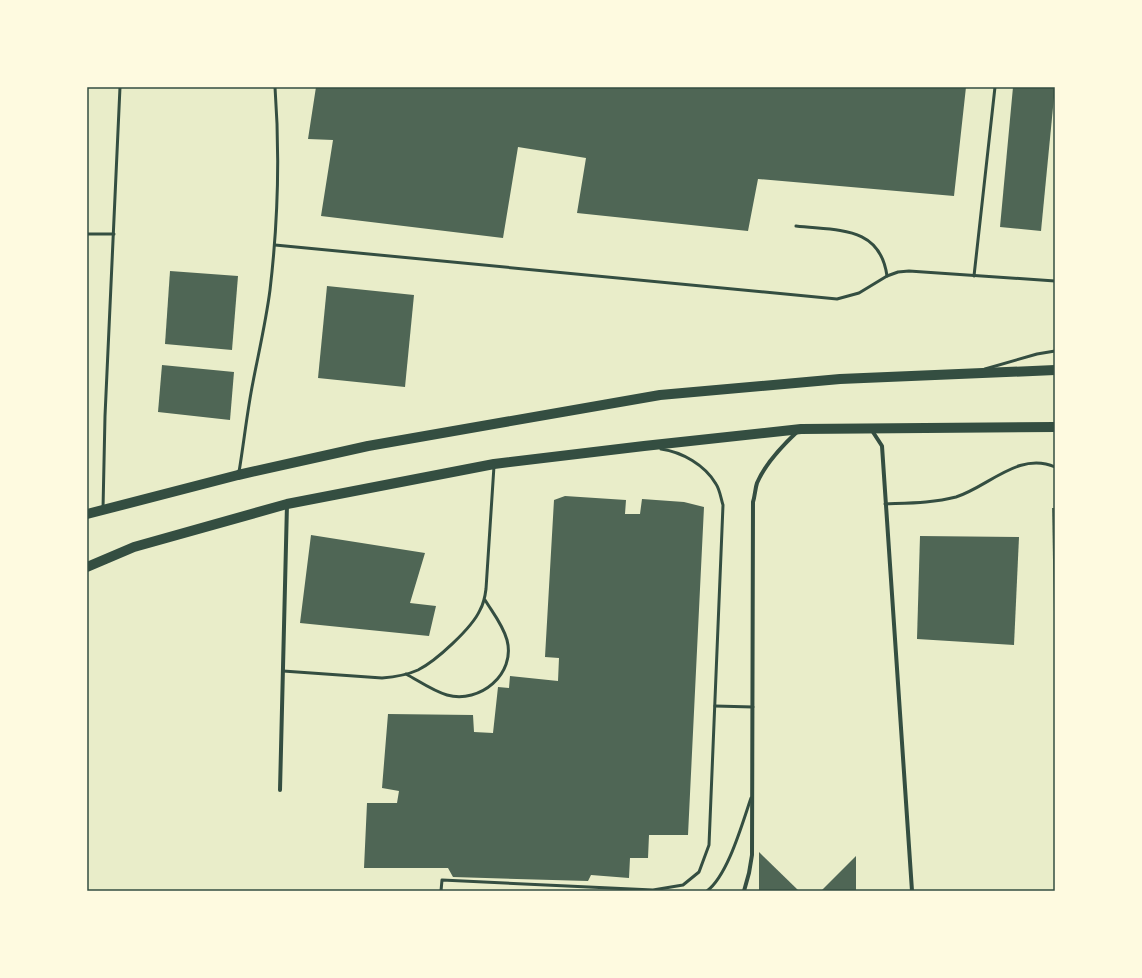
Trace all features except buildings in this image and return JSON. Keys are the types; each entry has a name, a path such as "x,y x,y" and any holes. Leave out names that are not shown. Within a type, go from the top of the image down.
{"main road":[{"path":"87,514 238,475 368,446 660,395 840,379 1055,370"},
{"path":"87,567 134,547 287,504 494,464 801,429 1055,426"}],"street":[{"path":"869,427 882,446 912,891"},
{"path":"744,891 752,855 753,502 757,483 770,462 786,442 801,429"},
{"path":"280,790 287,504"}],"lane":[{"path":"103,510 105,416 120,87"},
{"path":"238,475 248,411 263,337 275,245 278,201 278,156 275,87"},
{"path":"974,276 995,87"},
{"path":"796,226 850,232 860,235 869,240 880,251 886,265 888,276"},
{"path":"87,234 114,234"},
{"path":"275,245 837,299 859,294 888,276 898,272 909,271 1055,282"},
{"path":"973,373 1016,360 1055,351"},
{"path":"441,891 442,880 653,890 683,885 699,872 709,845 723,506 717,485 705,470 689,458 668,450 644,446"},
{"path":"885,504 934,501 957,496 1026,464 1037,462 1055,467"},
{"path":"283,671 382,678 395,677 418,670 468,628 475,620 484,600 486,590 494,464"},
{"path":"406,674 447,695 460,697 474,695 487,689 497,680 504,668 508,655 507,641 503,628 484,600"},
{"path":"715,706 752,708"},
{"path":"706,891 711,888 726,865 752,796"}]}
